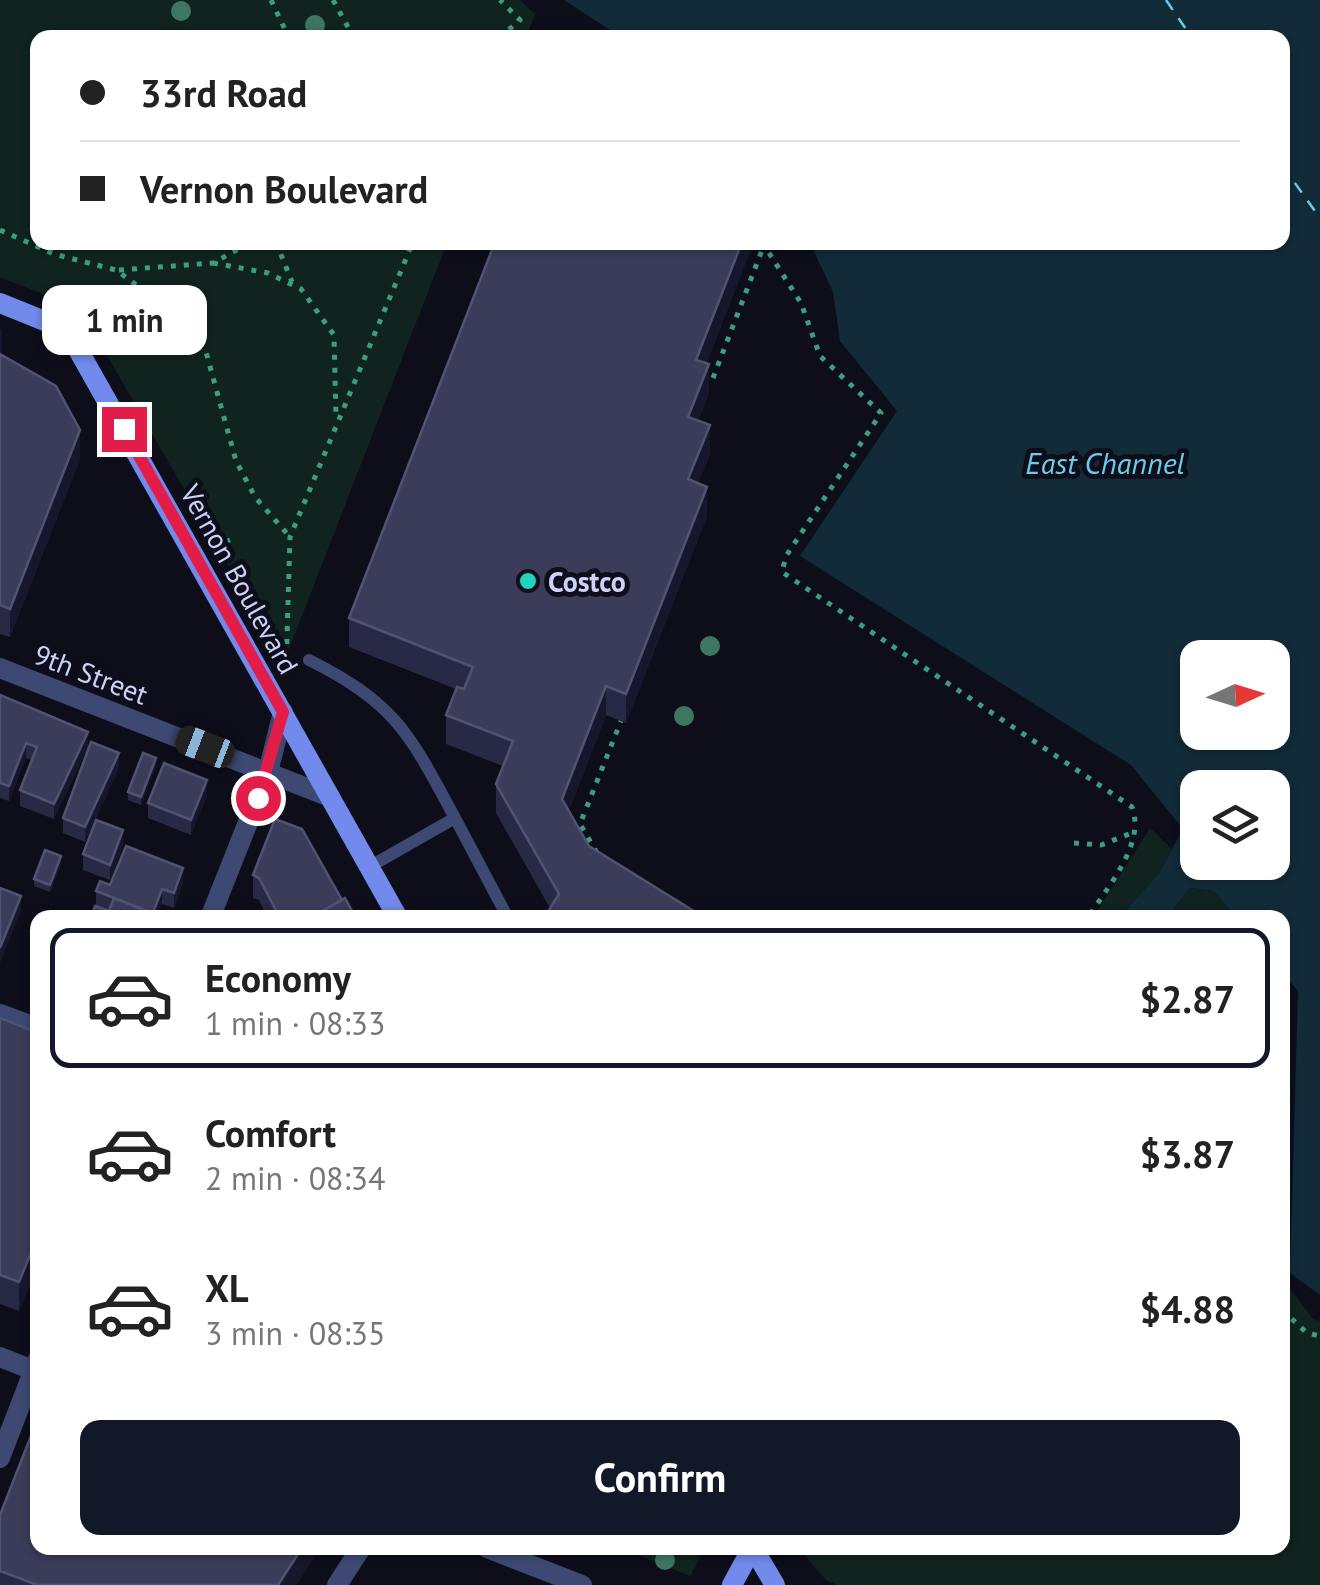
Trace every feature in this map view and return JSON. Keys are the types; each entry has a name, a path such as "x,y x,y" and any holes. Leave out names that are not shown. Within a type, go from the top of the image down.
{"main road":[{"name":"Vernon Boulevard","path":"0,303 52,324 76,346 393,910"},
{"path":"732,1585 749,1555"},
{"path":"757,1555 775,1585"}],"street":[{"name":"9th Street","path":"0,668 330,797"},
{"path":"213,910 268,772 283,712"},
{"path":"0,1014 30,1025"},
{"path":"0,1358 30,1366"},
{"path":"0,1458 30,1382"},
{"path":"337,1585 356,1555"},
{"path":"506,1555 582,1585"}],"lane":[{"path":"309,660 355,683 396,718 504,910"},
{"path":"369,867 455,818"}],"path":[{"path":"270,0 285,30"},
{"path":"332,0 349,30"},
{"path":"500,0 520,20 508,30"},
{"path":"0,230 30,243"},
{"path":"45,250 116,270 214,262 268,273 301,288 334,335 336,420"},
{"path":"214,262 236,250"},
{"path":"279,250 293,284"},
{"path":"288,640 290,537 410,250"},
{"path":"713,378 761,250"},
{"path":"767,250 800,303 820,356 881,412 786,556 782,572 1125,800 1136,816 1131,850 1093,910"},
{"path":"116,270 164,304 206,352 236,461 255,497 290,537"},
{"path":"604,863 580,824 621,721"},
{"path":"1074,843 1118,842 1132,832"},
{"path":"1290,1318 1306,1333 1320,1336"}],"green space":[{"path":"0,0 520,0 535,14 529,30 30,30 30,250 444,250 284,662 80,309 0,277"},
{"path":"1150,828 1172,849 1159,873 1126,910 1098,910"},
{"path":"1190,888 1214,891 1230,910 1173,910"},
{"path":"1290,1288 1313,1319 1320,1321 1320,1585 837,1585 826,1580 804,1555 1290,1555"},
{"path":"638,1555 699,1555 690,1576"}],"water":[{"name":"East Channel","path":"564,0 1320,0 1320,1295 1290,1273 1298,991 1290,981 1290,910 1230,910 1214,891 1190,888 1173,910 1126,910 1159,873 1180,834 1180,880 1290,880 1290,770 1180,770 1180,825 1131,765 800,556 897,411 840,341 833,292 813,250 1290,250 1290,30 610,30"}],"building":[{"name":"Costco","path":"492,250 739,250 696,360 709,364 688,417 710,425 688,479 707,487 626,694 606,686 562,799 589,846 692,910 549,910 559,894 496,784 513,741 446,715 457,687 464,689 473,667 349,618"},
{"path":"0,354 56,386 80,430 10,609 0,605"},
{"path":"0,695 88,732 54,804 20,790 37,747 26,743 9,786 0,783"},
{"path":"91,742 119,753 85,827 63,818"},
{"path":"143,753 156,758 141,797 128,792"},
{"path":"164,763 207,780 191,820 148,803"},
{"path":"275,819 302,829 342,900 324,910 276,910 259,878 253,875"},
{"path":"96,820 123,830 110,865 83,854"},
{"path":"126,846 183,868 174,893 162,889 154,910 96,891 100,881 110,885"},
{"path":"45,850 61,856 50,885 34,879"},
{"path":"0,888 21,896 0,948"},
{"path":"114,898 143,910 109,910"},
{"path":"345,898 352,910 324,910"},
{"path":"0,1018 30,1030 30,1255 19,1282 0,1275"},
{"path":"30,1438 30,1555 297,1555 278,1585 37,1585 0,1571 0,1515"}],"ferry route":[{"path":"1166,0 1187,30"},
{"path":"1290,176 1320,218"}],"place":[{"name":"Costco","path":"528,581"}],"route":[{"path":"124,429 283,712 258,798"}]}
